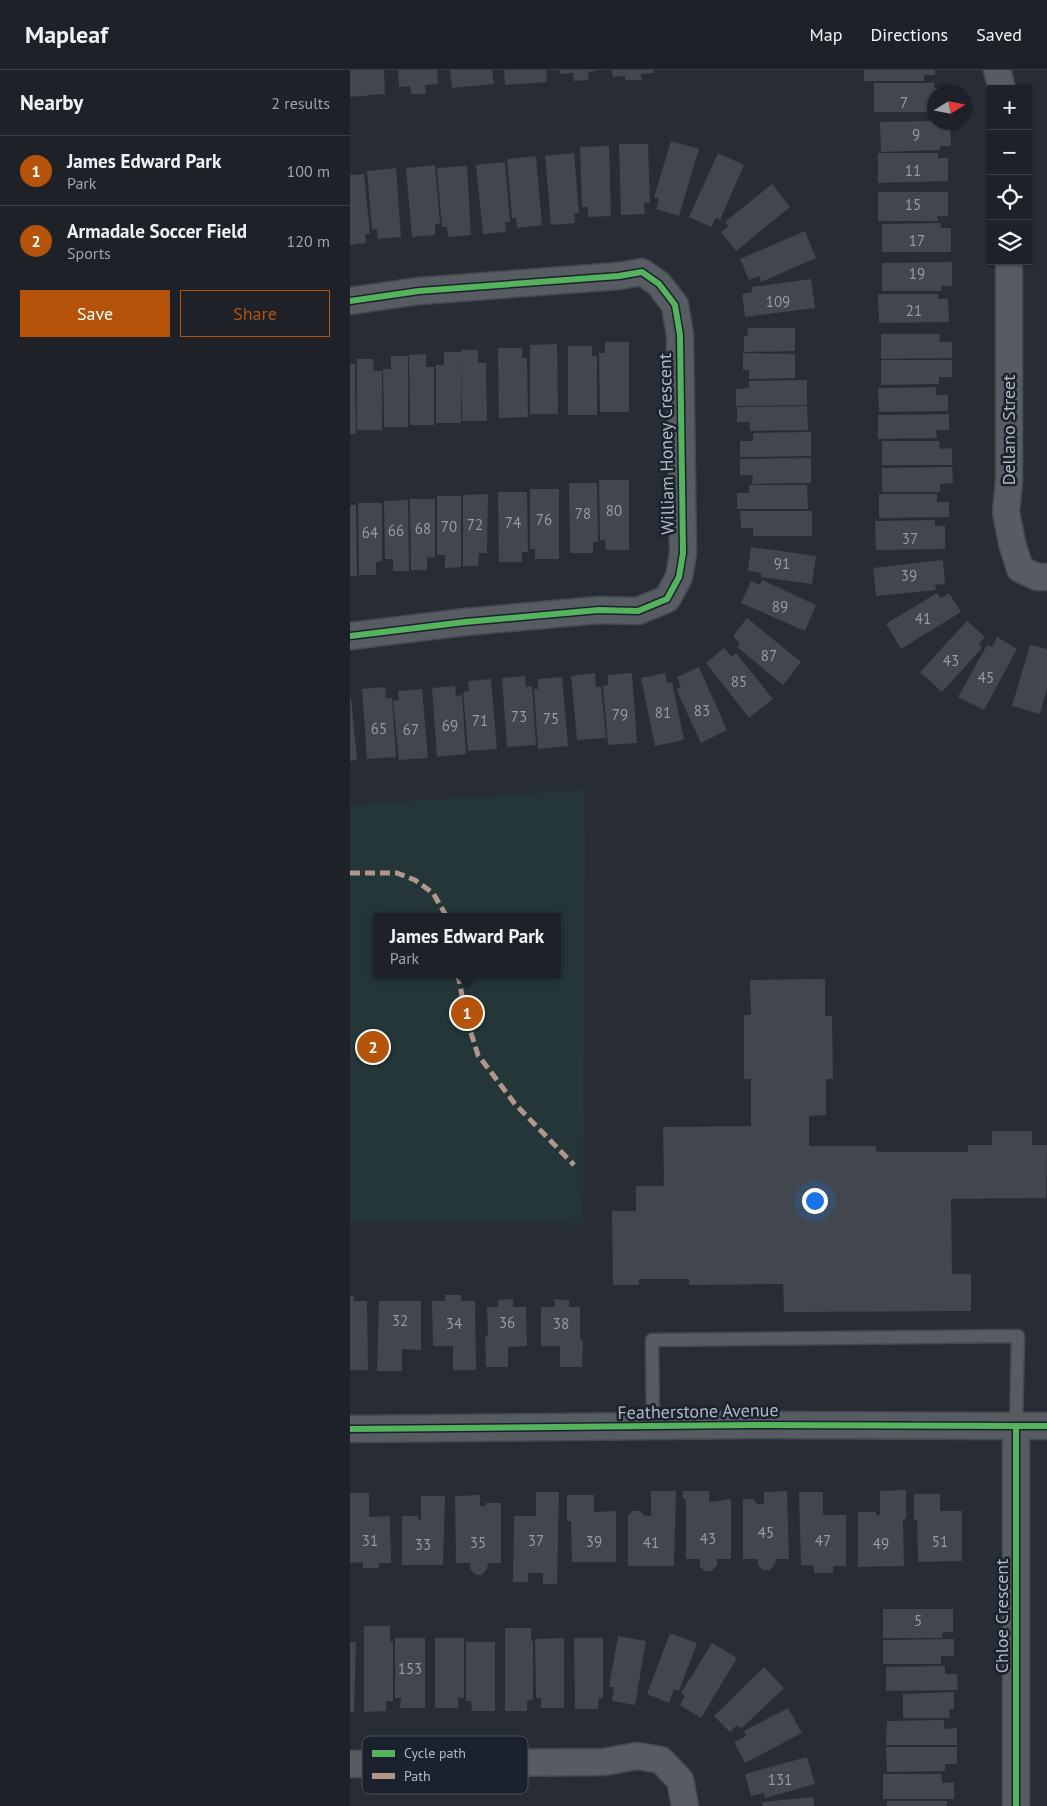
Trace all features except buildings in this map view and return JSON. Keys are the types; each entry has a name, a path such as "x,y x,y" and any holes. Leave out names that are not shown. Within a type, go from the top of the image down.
{"street":[{"path":"997,70 1001,85"},
{"name":"Dellano Street","path":"1009,265 1009,481 1006,512 1012,543 1020,569 1037,577 1047,577"},
{"name":"William Honey Crescent","path":"350,301 419,291 619,276 642,272 660,284 675,305 680,335 683,553 679,577 667,598 638,611 599,610 465,622 350,636"},
{"name":"Featherstone Avenue","path":"350,1429 751,1425 1047,1426"},
{"name":"Chloe Crescent","path":"1016,1426 1016,1806"},
{"path":"528,1763 603,1762 637,1756 661,1760 680,1780 685,1806"}],"lane":[{"path":"653,1427 652,1340 1018,1336 1016,1426"}],"shaded area":[{"path":"585,790 583,1223 350,1221 350,805"}],"marked path":[{"path":"350,873 397,873 415,880 433,893 445,913"},
{"path":"459,978 466,1017 478,1055 515,1104 574,1165"}],"cycle path":[{"path":"350,301 419,291 619,276 642,272 659,284 675,305 680,335 683,553 679,577 667,599 638,611 599,610 465,622 350,636"},
{"path":"350,1429 751,1425 1047,1426"},
{"path":"1016,1426 1016,1806"}],"place":[{"name":"James Edward Park","path":"467,1013"},
{"name":"Armadale Soccer Field","path":"373,1047"}]}
